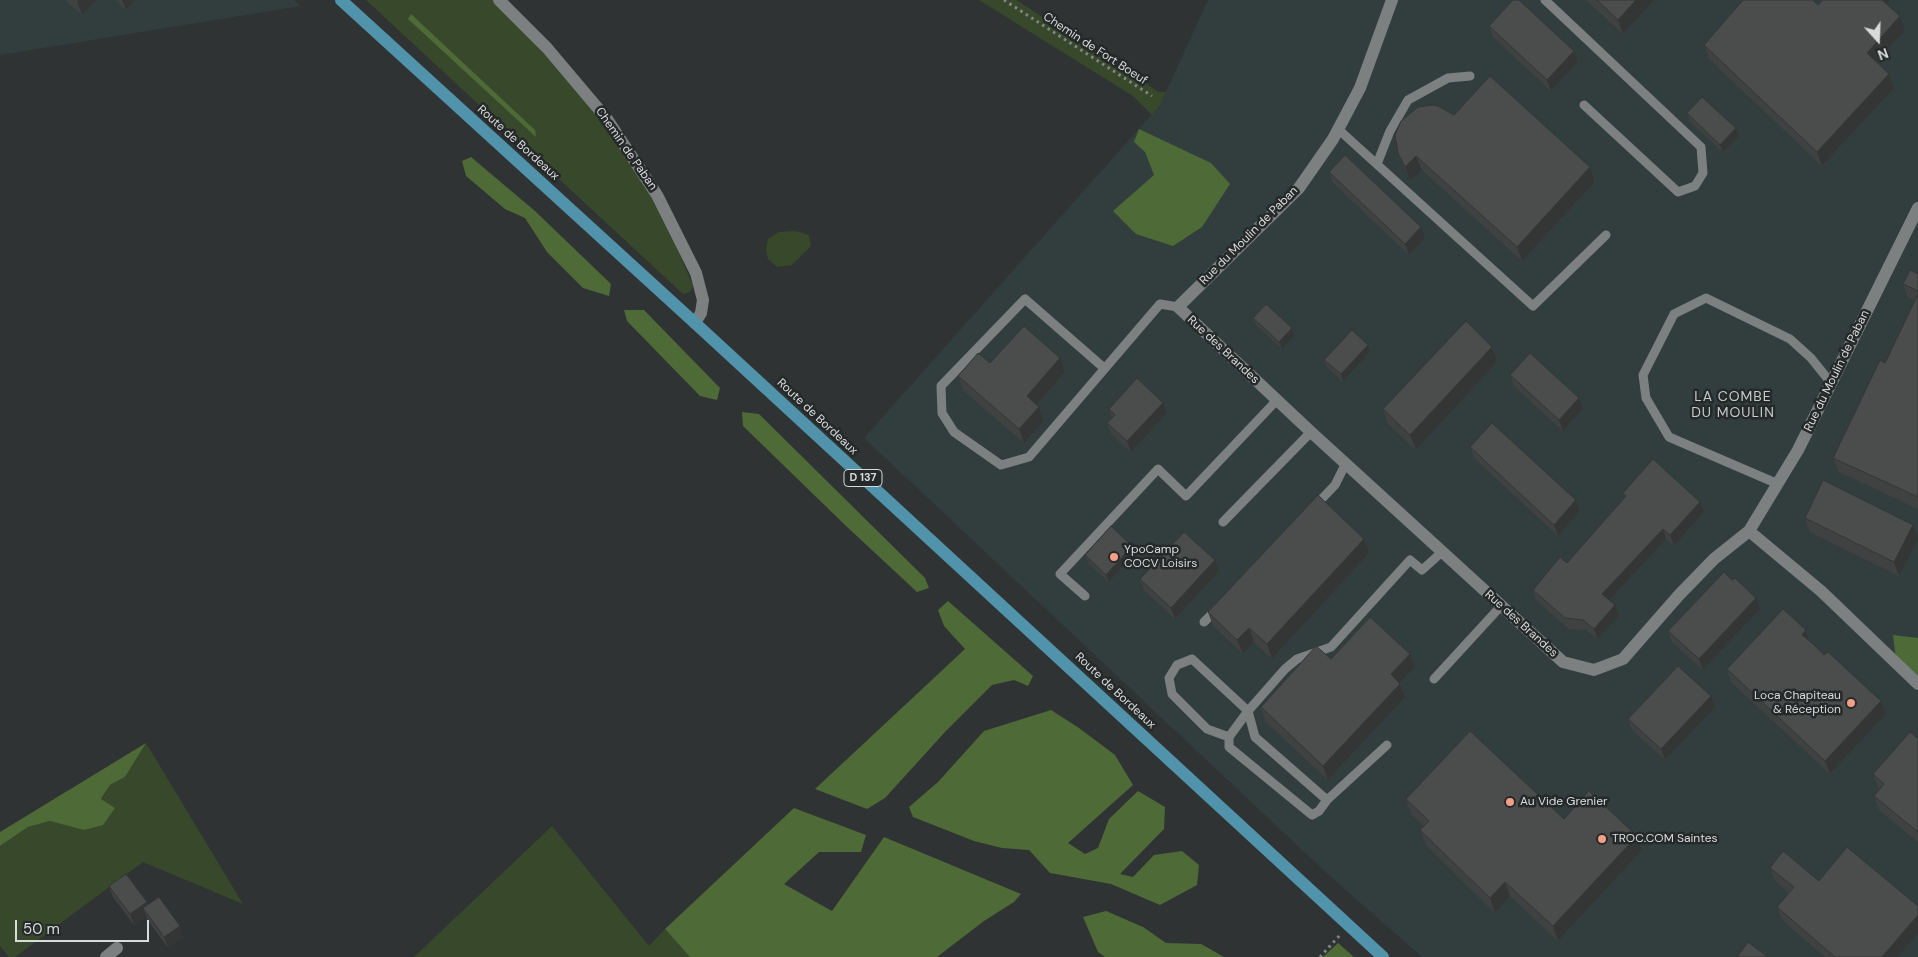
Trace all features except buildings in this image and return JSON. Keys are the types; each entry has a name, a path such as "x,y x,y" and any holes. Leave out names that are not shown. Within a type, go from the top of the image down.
{"main road":[{"name":"Route de Bordeaux","path":"341,0 695,323 1383,957"}],"street":[{"name":"Chemin de Paban","path":"499,0 547,48 607,119 658,195 696,273 703,300 701,313 695,323"},
{"name":"Rue du Moulin de Paban","path":"1178,307 1299,188 1333,139 1360,88 1392,0"},
{"name":"Rue du Moulin de Paban","path":"1749,531 1798,450 1918,208"},
{"name":"Rue des Brandes","path":"1178,307 1311,432 1563,662 1594,670 1623,659 1714,559 1749,531"},
{"path":"1749,531 1821,591 1918,684"},
{"path":"106,957 117,948"}],"lane":[{"path":"1546,0 1701,147 1703,173 1694,186 1678,192 1584,105"},
{"path":"1377,164 1390,131 1408,100 1448,78 1470,76"},
{"path":"1338,129 1533,306 1606,235"},
{"path":"1778,484 1669,437 1646,398 1643,375 1674,314 1706,298 1790,339 1812,358 1831,383"},
{"path":"1104,368 1025,299 941,386 942,413 954,432 1001,465 1029,457 1160,304 1178,307"},
{"path":"1085,596 1060,574 1158,469 1186,496 1277,400"},
{"path":"1223,522 1311,432"},
{"path":"1308,514 1335,485 1346,463"},
{"path":"1387,745 1327,800 1319,811 1312,815 1229,747 1229,737 1248,711 1285,669 1297,659 1331,647 1410,560 1422,570 1442,552"},
{"path":"1204,622 1225,600"},
{"path":"1434,679 1501,606"},
{"path":"1229,737 1207,729 1172,694 1169,678 1177,665 1192,659 1248,711 1255,737 1327,800"}],"path":[{"name":"Chemin de Fort Boeuf","path":"1004,0 1152,96"},
{"path":"1320,957 1348,926"}],"shaded area":[{"path":"0,0 294,0 301,6 0,55"},
{"path":"1208,0 1918,0 1918,957 1422,957 1332,878 864,438 1160,105"}],"green space":[{"path":"366,0 497,0 596,113 655,196 693,286 690,292 683,294"},
{"path":"979,0 1016,0 1159,92 1166,92 1160,105 1152,115 1133,96"},
{"path":"411,14 535,130 536,137 408,19"},
{"path":"1139,129 1211,163 1230,184 1202,227 1173,246 1136,234 1113,211 1154,175 1145,152 1134,142"},
{"path":"471,157 535,211 611,284 609,296 583,288 547,252 525,218 505,209 466,176 462,161"},
{"path":"795,231 809,235 811,246 792,265 777,267 768,259 766,250 768,239 779,232"},
{"path":"624,310 644,310 720,388 717,400 700,396 627,321"},
{"path":"742,412 759,414 925,578 929,588 917,592 845,525 743,426"},
{"path":"948,601 1033,676 1028,686 1014,680 992,685 945,732 885,798 867,809 815,789 965,649 944,626 938,610"},
{"path":"1893,635 1918,638 1918,676 1896,659"},
{"path":"1051,710 1115,755 1133,785 1068,843 1085,854 1098,848 1109,819 1138,791 1165,807 1164,829 1120,874 1133,877 1154,855 1182,851 1199,865 1197,885 1160,905 1111,884 1050,873 1029,850 1002,848 974,841 913,817 909,807 938,782 984,731"},
{"path":"146,743 243,904 143,862 15,957 9,957 0,946 0,846 28,827 51,821 84,830 110,785 125,777"},
{"path":"146,743 125,777 110,785 101,799 115,808 103,825 84,830 50,821 28,827 0,846 0,832"},
{"path":"794,808 866,835 861,852 819,852 784,884 832,911 884,837 1021,894 1014,902 984,921 937,957 690,957 665,929"},
{"path":"552,826 649,946 665,929 690,957 414,957"},
{"path":"1106,911 1143,927 1166,943 1201,944 1224,957 1105,957 1098,952 1083,917"},
{"path":"1338,943 1354,957 1323,957"}],"place":[{"name":"YpoCamp COCV Loisirs","path":"1114,557"},
{"name":"Loca Chapiteau & Réception","path":"1851,703"},
{"name":"Au Vide Grenier","path":"1510,802"},
{"name":"TROC.COM Saintes","path":"1602,839"}],"district":[{"name":"LA COMBE DU MOULIN","path":"1733,406"}]}
